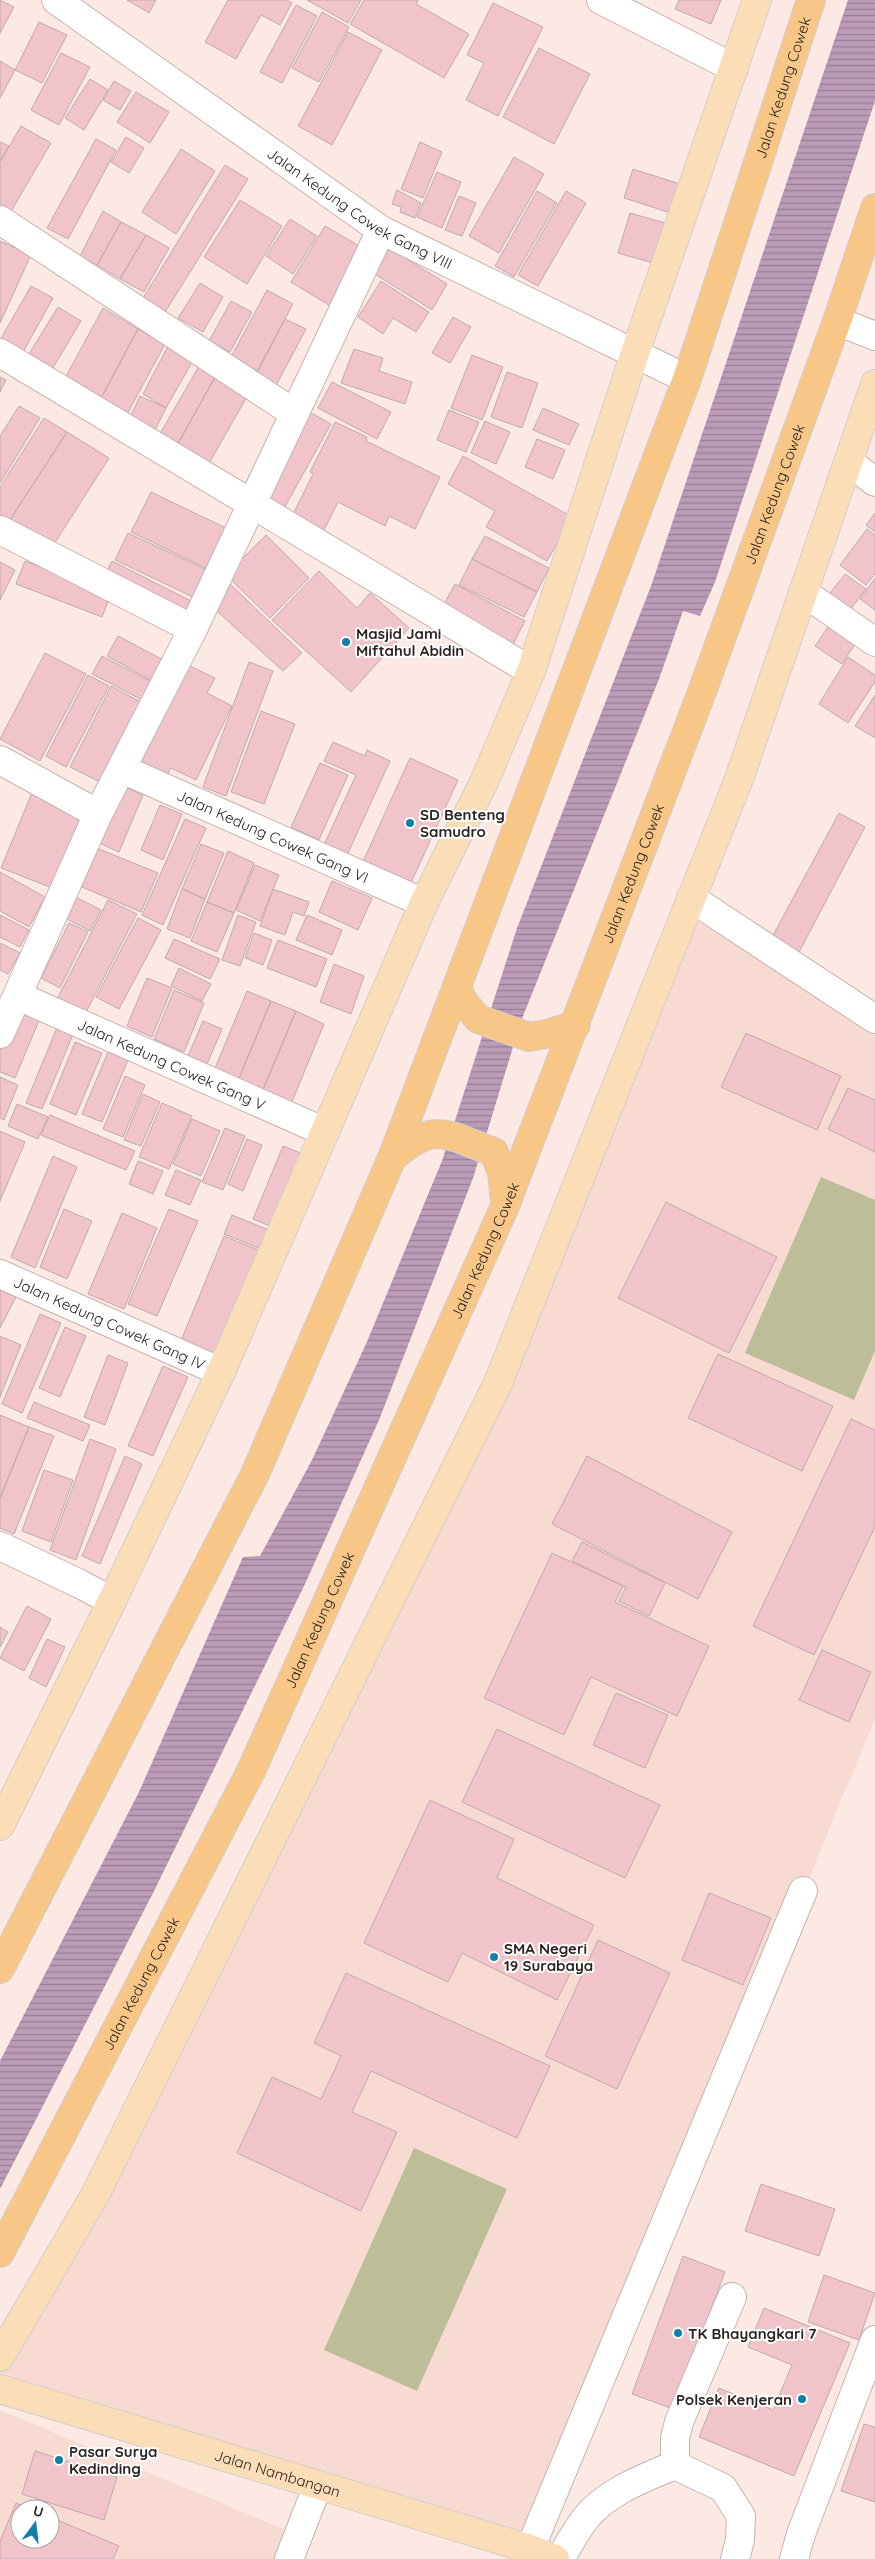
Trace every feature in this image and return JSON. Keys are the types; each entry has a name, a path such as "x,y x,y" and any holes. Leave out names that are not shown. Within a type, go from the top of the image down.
{"highway":[{"name":"Jalan Kedung Cowek","path":"0,1969 255,1474 392,1158 687,378 811,0"},
{"name":"Jalan Kedung Cowek","path":"0,2253 251,1771 505,1206 576,1025 837,321 875,208"},
{"path":"457,987 463,1001 478,1020 529,1036 546,1034 576,1025"},
{"path":"392,1158 412,1140 429,1133 440,1132 494,1152 502,1173 505,1206"}],"main road":[{"path":"0,1826 112,1601 220,1372 424,903 484,782 531,671 635,353 757,0"},
{"path":"0,2357 95,2195 498,1383 739,779 875,384"},
{"name":"Jalan Nambangan","path":"0,2389 530,2549 555,2559"}],"street":[{"name":"Jalan Kedung Cowek Gang VIII","path":"56,0 381,230 687,378"},
{"path":"601,0 734,68"},
{"path":"0,220 294,413"},
{"path":"0,1034 98,814 193,629 381,230"},
{"path":"837,321 875,336"},
{"path":"0,353 531,671"},
{"path":"848,462 875,482"},
{"path":"0,530 193,629"},
{"path":"804,592 875,642"},
{"path":"0,760 98,814"},
{"name":"Jalan Kedung Cowek Gang VI","path":"122,769 424,903"},
{"path":"691,898 875,1019"},
{"name":"Jalan Kedung Cowek Gang V","path":"18,996 325,1132"},
{"name":"Jalan Kedung Cowek Gang IV","path":"0,1274 220,1372"},
{"path":"0,1546 112,1601"},
{"path":"530,2549 803,1891"},
{"path":"675,2465 675,2438 679,2422 732,2297"},
{"path":"794,2559 801,2534 875,2340"},
{"path":"560,2559 586,2518 606,2500 636,2482 675,2465 723,2488 741,2516 740,2540 735,2559"},
{"path":"289,2559 318,2485"}],"shaded area":[{"path":"848,0 875,0 875,101 715,582 700,616 683,611 659,679 521,1021 473,1178 379,1420 305,1584 152,1895 0,2189 0,2061 139,1792 243,1557 260,1556 312,1460 366,1344 442,1161 517,928 651,586"},
{"name":"SMA Negeri 19 Surabaya","path":"691,898 875,1019 875,1719 530,2549 0,2389 0,2357 498,1383"},
{"name":"Pasar Surya Kedinding","path":"0,2410 295,2534 284,2559 0,2559"}],"green space":[{"path":"821,1177 875,1200 875,1351 854,1400 745,1353"},
{"path":"414,2148 507,2189 417,2391 324,2350"}],"building":[{"path":"0,0 14,7 0,33"},
{"path":"127,0 156,0 149,13"},
{"path":"228,0 287,0 292,3 280,25 261,15 236,59 205,42"},
{"path":"307,0 361,0 348,23"},
{"path":"364,0 418,0 416,4 469,34 444,78 350,24"},
{"path":"679,0 721,0 711,24 675,9"},
{"path":"493,3 543,27 498,116 466,100 484,63 467,55"},
{"path":"296,5 317,16 282,83 260,72"},
{"path":"322,12 349,27 319,82 292,68"},
{"path":"39,22 67,35 42,83 15,70"},
{"path":"348,32 382,50 332,145 298,126"},
{"path":"539,48 590,74 554,144 503,117"},
{"path":"61,53 90,67 59,125 31,110"},
{"path":"0,61 15,70 0,98"},
{"path":"90,79 108,90 84,130 65,118"},
{"path":"114,81 131,91 120,110 103,100"},
{"path":"136,92 169,112 150,143 117,122"},
{"path":"21,126 51,143 10,213 0,208 0,162"},
{"path":"126,137 144,148 129,173 111,162"},
{"path":"96,139 116,150 68,239 47,228"},
{"path":"0,142 9,146 0,161"},
{"path":"420,142 442,152 423,198 401,189"},
{"path":"181,149 215,171 176,234 142,212"},
{"path":"514,157 544,174 499,253 469,236"},
{"path":"225,165 248,179 162,317 140,303"},
{"path":"633,169 686,186 677,215 624,198"},
{"path":"437,172 461,182 442,228 417,217"},
{"path":"397,190 421,203 415,218 400,212 401,207 392,204"},
{"path":"537,191 557,203 514,277 495,266"},
{"path":"566,191 586,203 538,286 518,275"},
{"path":"459,196 476,203 462,236 445,230"},
{"path":"240,200 282,226 247,284 204,257"},
{"path":"103,211 121,222 97,265 80,256"},
{"path":"630,213 672,225 660,265 618,253"},
{"path":"290,219 317,236 293,274 266,256"},
{"path":"121,222 146,235 120,279 97,265"},
{"path":"325,226 366,250 332,307 291,282"},
{"path":"146,235 169,248 144,292 120,279"},
{"path":"0,241 31,255 0,323"},
{"path":"386,246 447,284 432,310 370,271"},
{"path":"381,281 429,312 416,332 393,318 383,334 358,317"},
{"path":"200,283 223,297 203,332 178,318"},
{"path":"31,286 53,298 18,361 0,340"},
{"path":"267,290 293,304 257,371 231,357"},
{"path":"231,301 252,312 230,352 209,341"},
{"path":"58,307 81,321 48,376 24,362"},
{"path":"103,308 138,329 99,402 64,380"},
{"path":"453,317 471,327 450,363 432,353"},
{"path":"285,319 306,329 272,393 252,383"},
{"path":"138,329 165,344 126,416 99,402"},
{"path":"169,344 195,357 166,408 143,394"},
{"path":"354,349 383,358 379,371 412,382 405,404 341,383"},
{"path":"472,355 503,367 482,420 451,408"},
{"path":"202,361 219,370 176,447 158,437"},
{"path":"219,370 252,388 208,465 176,447"},
{"path":"507,372 538,383 522,428 491,417"},
{"path":"0,377 6,380 0,392"},
{"path":"332,382 391,412 377,439 318,408"},
{"path":"140,396 166,408 153,434 128,422"},
{"path":"19,406 40,418 0,483 0,436"},
{"path":"543,408 579,424 569,445 533,430"},
{"path":"306,410 331,424 283,510 258,496"},
{"path":"449,410 479,422 466,452 437,440"},
{"path":"44,418 67,432 6,526 0,522 0,487"},
{"path":"485,421 510,432 496,464 471,453"},
{"path":"335,422 367,437 366,441 440,477 415,529 389,516 385,526 338,502 322,534 291,518 313,474 310,472"},
{"path":"67,432 109,458 49,552 6,526"},
{"path":"537,439 565,450 553,479 525,467"},
{"path":"463,456 572,517 547,561 486,527 495,511 448,484"},
{"path":"151,492 228,529 208,569 131,532"},
{"path":"875,513 875,532 866,525"},
{"path":"867,529 875,535 875,574 866,585 840,565"},
{"path":"128,533 207,570 195,598 115,560"},
{"path":"266,535 309,578 270,618 226,575"},
{"path":"485,536 549,568 537,592 472,559"},
{"path":"472,559 537,592 524,617 459,585"},
{"path":"25,561 111,594 102,617 16,584"},
{"path":"112,561 191,601 181,620 102,580"},
{"path":"0,562 15,570 0,600"},
{"name":"Masjid Jami Miftahul Abidin","path":"319,571 357,608 370,593 409,628 351,692 272,620"},
{"path":"845,574 866,589 849,611 828,596"},
{"path":"875,578 875,610 860,599"},
{"path":"227,581 302,653 283,671 207,602"},
{"path":"455,584 525,621 509,652 444,604"},
{"path":"830,624 857,641 842,664 815,646"},
{"path":"118,636 169,663 158,684 107,656"},
{"path":"45,653 86,674 40,761 0,739"},
{"path":"102,656 154,683 144,701 92,674"},
{"path":"848,657 875,675 875,682 848,723 819,704"},
{"path":"179,661 215,678 207,693 232,706 196,780 171,768 166,776 131,758"},
{"path":"249,662 273,671 226,796 203,787"},
{"path":"88,675 109,686 66,767 46,756"},
{"path":"111,686 148,706 106,785 70,767"},
{"path":"875,695 875,738 855,726"},
{"path":"261,711 295,724 264,804 231,792"},
{"path":"333,742 365,756 367,750 390,761 347,855 324,845 356,775 324,761"},
{"name":"SD Benteng Samudro","path":"410,758 458,780 409,887 361,866"},
{"path":"320,763 348,775 319,840 291,827"},
{"path":"118,784 143,795 119,852 95,841"},
{"path":"34,788 85,808 52,888 1,868"},
{"path":"160,805 182,814 163,860 141,850"},
{"path":"839,813 865,827 798,954 771,939"},
{"path":"185,819 206,828 163,925 142,915"},
{"path":"201,844 224,853 205,899 182,889"},
{"path":"94,847 158,873 141,912 77,885"},
{"path":"228,851 254,863 234,913 207,902"},
{"path":"255,865 279,875 260,921 236,910"},
{"path":"0,872 45,897 29,927 0,911"},
{"path":"332,881 372,898 358,930 319,912"},
{"path":"182,889 205,899 190,938 167,929"},
{"path":"273,889 309,902 304,916 293,912 285,935 260,926"},
{"path":"68,893 101,910 90,931 57,914"},
{"path":"108,900 137,914 83,1018 55,1003"},
{"path":"207,902 234,913 217,952 191,941"},
{"path":"0,915 29,930 20,947 0,937"},
{"path":"238,915 256,922 240,966 222,960"},
{"path":"307,915 342,930 332,955 296,940"},
{"path":"138,918 161,930 119,1009 96,997"},
{"path":"69,923 88,932 60,988 41,978"},
{"path":"254,933 272,940 263,965 245,958"},
{"path":"174,939 220,959 210,979 165,958"},
{"path":"278,940 327,959 316,987 267,968"},
{"path":"0,943 20,953 8,974 0,970"},
{"path":"334,964 364,976 351,1014 320,1002"},
{"path":"179,968 211,984 202,1001 171,986"},
{"path":"147,978 172,988 152,1037 127,1026"},
{"path":"174,990 204,1003 184,1052 154,1039"},
{"path":"247,991 271,1001 237,1083 213,1073"},
{"path":"271,1001 296,1011 262,1092 237,1083"},
{"path":"17,1008 40,1018 15,1078 0,1072 0,1048"},
{"path":"296,1011 324,1024 291,1104 262,1092"},
{"path":"203,1021 222,1029 204,1071 185,1063"},
{"path":"58,1025 74,1032 42,1109 26,1103"},
{"path":"746,1033 841,1076 817,1130 721,1087"},
{"path":"75,1042 102,1053 76,1115 50,1104"},
{"path":"108,1052 128,1060 102,1122 82,1114"},
{"path":"125,1076 145,1085 123,1137 103,1129"},
{"path":"0,1077 18,1085 4,1120 0,1118"},
{"path":"848,1088 875,1100 875,1152 828,1129"},
{"path":"143,1094 160,1102 141,1146 124,1140"},
{"path":"162,1103 192,1116 169,1169 139,1157"},
{"path":"17,1104 48,1117 38,1139 8,1126"},
{"path":"50,1115 135,1151 126,1170 41,1135"},
{"path":"192,1119 220,1131 201,1176 173,1164"},
{"path":"225,1128 245,1136 223,1190 202,1182"},
{"path":"0,1131 25,1142 0,1201"},
{"path":"247,1139 262,1145 243,1191 228,1184"},
{"path":"283,1146 308,1156 277,1229 253,1219"},
{"path":"53,1156 77,1167 35,1268 11,1257"},
{"path":"138,1161 163,1171 153,1194 129,1184"},
{"path":"176,1170 201,1180 190,1205 165,1195"},
{"path":"666,1202 777,1257 729,1353 618,1298"},
{"path":"64,1209 92,1221 67,1279 40,1267"},
{"path":"169,1209 198,1221 157,1316 128,1304"},
{"path":"122,1213 157,1228 124,1309 88,1294"},
{"path":"232,1215 276,1233 268,1252 224,1234"},
{"path":"224,1236 261,1251 215,1363 178,1348"},
{"path":"0,1286 17,1295 0,1328"},
{"path":"40,1314 61,1323 22,1413 2,1404"},
{"path":"65,1327 86,1336 60,1397 39,1388"},
{"path":"0,1336 21,1345 0,1397"},
{"path":"718,1354 833,1406 802,1471 688,1418"},
{"path":"108,1355 128,1363 105,1425 84,1417"},
{"path":"163,1366 188,1377 153,1456 128,1446"},
{"path":"34,1402 90,1425 83,1441 27,1418"},
{"path":"0,1415 29,1427 0,1498"},
{"path":"851,1419 875,1430 875,1527 814,1655 753,1626"},
{"path":"29,1427 54,1436 14,1534 0,1528 0,1498"},
{"path":"90,1439 116,1449 76,1560 50,1550"},
{"path":"125,1456 142,1464 100,1564 82,1556"},
{"path":"587,1456 732,1532 698,1599 552,1524"},
{"path":"44,1470 73,1480 51,1542 22,1531"},
{"path":"582,1542 665,1583 649,1616 619,1601 626,1587 572,1561"},
{"path":"552,1553 623,1586 615,1602 709,1646 677,1716 591,1677 564,1735 484,1698"},
{"path":"27,1606 51,1619 24,1671 0,1658"},
{"path":"0,1627 8,1632 0,1647"},
{"path":"47,1639 65,1647 46,1687 29,1678"},
{"path":"822,1650 871,1672 849,1722 799,1700"},
{"path":"616,1693 668,1715 645,1768 593,1745"},
{"path":"497,1729 660,1805 625,1878 462,1802"},
{"path":"430,1800 514,1839 497,1878 594,1925 557,2000 462,1953 448,1982 364,1943"},
{"path":"709,1893 771,1918 743,1985 682,1960"},
{"path":"598,1940 670,1973 617,2089 545,2056"},
{"path":"346,1973 550,2066 517,2138 371,2071 352,2112 397,2132 361,2211 237,2153 272,2077 321,2099 341,2056 314,2043"},
{"path":"761,2184 835,2209 819,2256 745,2231"},
{"name":"TK Bhayangkari 7","path":"683,2256 725,2272 673,2409 632,2394"},
{"path":"824,2275 875,2293 859,2340 808,2322"},
{"name":"Polsek Kenjeran","path":"764,2308 850,2343 794,2476 699,2437 719,2388 773,2410 792,2365 748,2347"},
{"path":"864,2424 875,2427 875,2502 841,2491"},
{"path":"35,2451 117,2477 104,2520 60,2506 60,2499 38,2499 22,2494"},
{"path":"10,2517 10,2549 60,2549 60,2521 119,2546 113,2559 0,2559 0,2541"}],"place":[{"name":"Masjid Jami Miftahul Abidin","path":"346,642"},
{"name":"SD Benteng Samudro","path":"410,823"},
{"name":"SMA Negeri 19 Surabaya","path":"494,1957"},
{"name":"TK Bhayangkari 7","path":"678,2333"},
{"name":"Polsek Kenjeran","path":"802,2399"},
{"name":"Pasar Surya Kedinding","path":"59,2460"}]}
